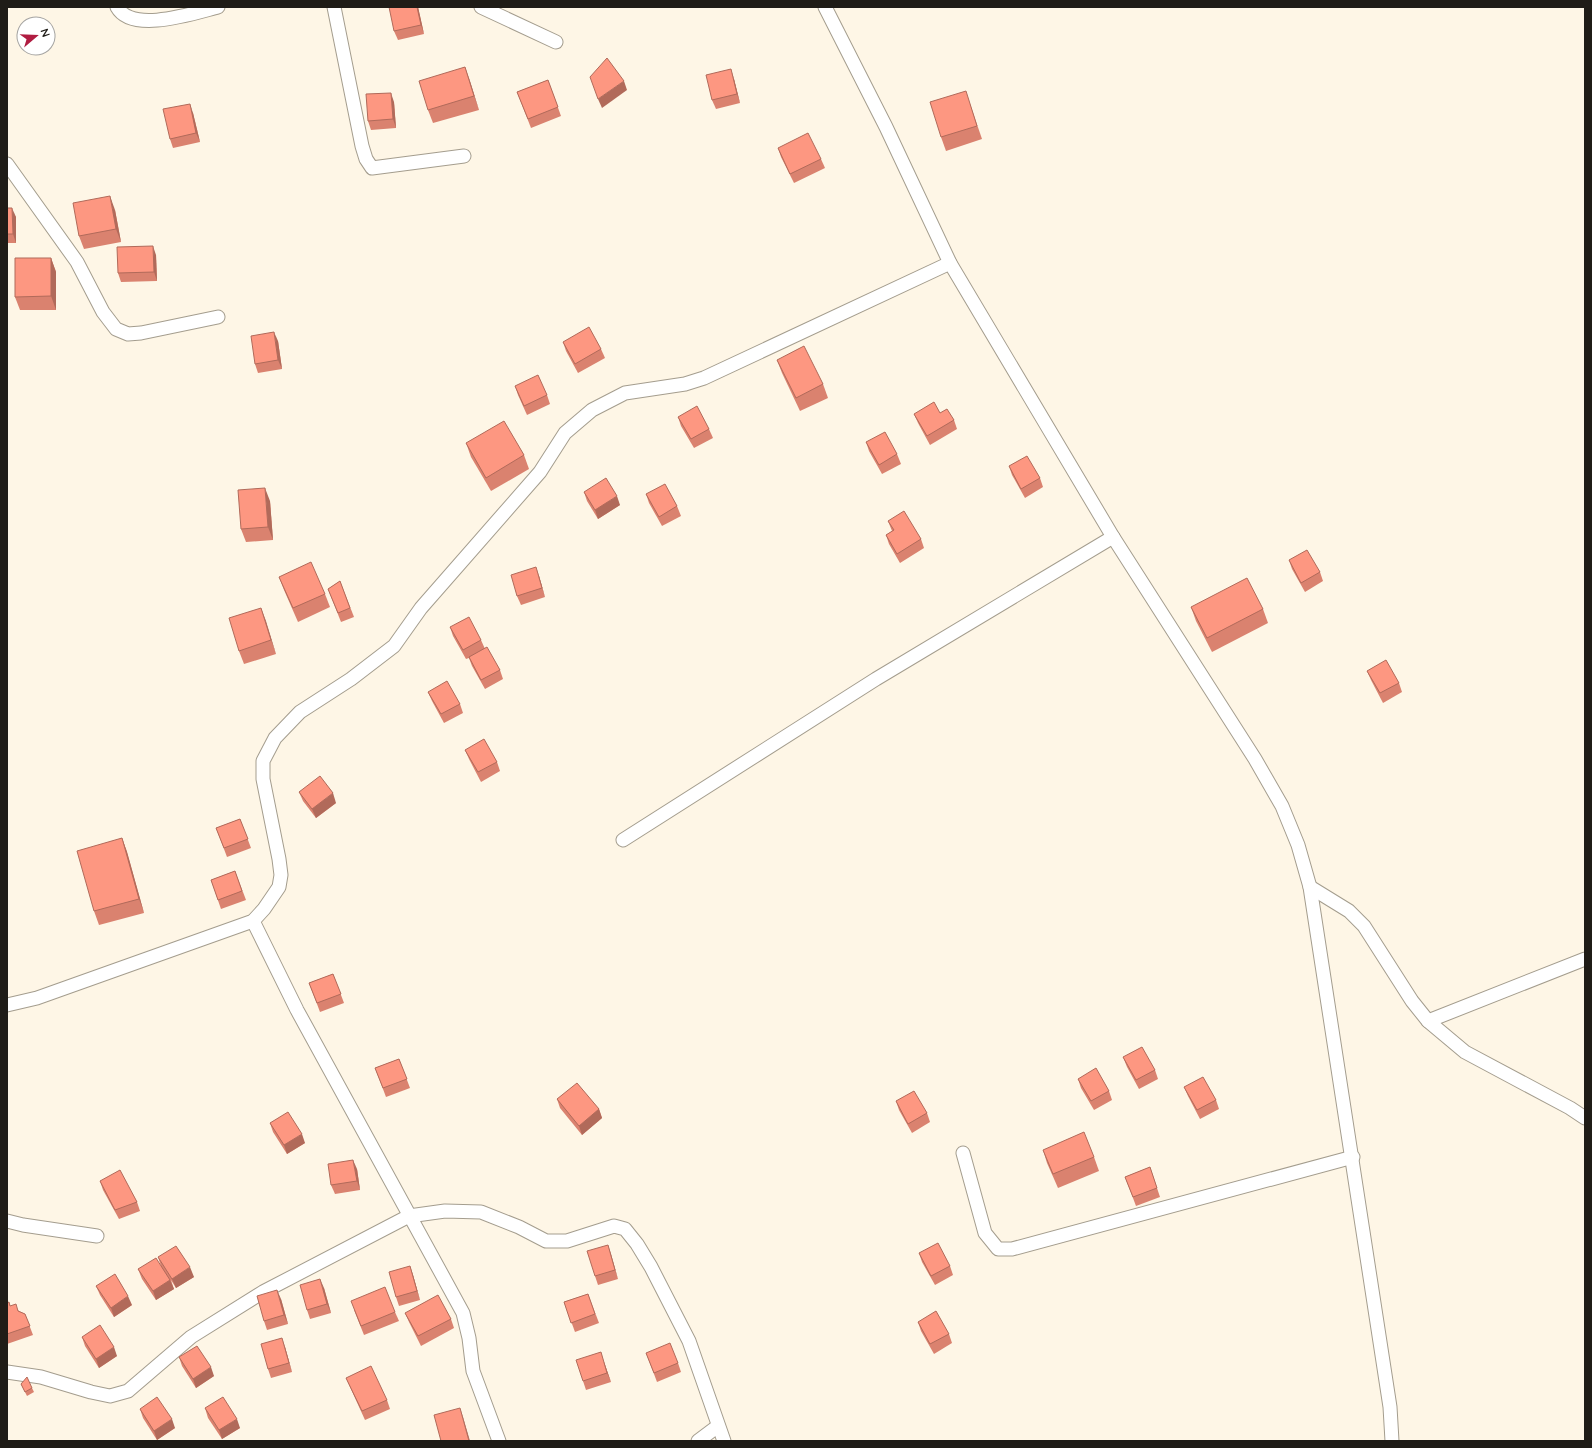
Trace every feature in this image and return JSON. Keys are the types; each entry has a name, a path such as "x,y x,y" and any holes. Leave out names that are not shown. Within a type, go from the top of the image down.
{"street":[{"path":"117,7 120,12 134,20 178,17 218,7"},
{"path":"334,7 362,146 366,159 372,168 464,156"},
{"path":"481,7 556,42"},
{"path":"825,7 886,127 950,263 1113,537 1255,759 1282,806 1298,845 1310,887 1353,1157 1390,1407 1392,1441"},
{"path":"7,164 77,262 103,312 116,329 128,334 141,333 218,317"},
{"path":"7,1005 37,998 254,921 279,887 281,875 280,859 263,779 263,761 275,738 300,712 351,679 394,646 421,608 540,472 565,433 592,410 625,393 685,384 704,378 950,263"},
{"path":"623,840 876,679 1113,537"},
{"path":"1310,887 1349,911 1364,926 1408,994 1428,1021 1465,1052 1570,1108 1585,1118"},
{"path":"254,921 297,1010 463,1313 469,1338 473,1371 488,1416 499,1441"},
{"path":"1428,1021 1585,958"},
{"path":"963,1153 985,1233 998,1250 1012,1250 1353,1157"},
{"path":"7,1372 40,1377 103,1395 110,1396 128,1391 191,1338 263,1292 409,1216 445,1211 481,1212 519,1227 546,1241 567,1241 614,1226 625,1229 637,1244 651,1267 689,1342 724,1441"},
{"path":"7,1221 23,1226 97,1236"},
{"path":"698,1441 718,1426"}],"building":[{"path":"389,7 417,7 421,25 394,31"},
{"path":"607,58 624,81 598,99 590,77"},
{"path":"465,67 474,96 428,110 419,81"},
{"path":"731,69 737,94 712,100 706,75"},
{"path":"548,80 558,107 528,119 517,92"},
{"path":"966,91 977,126 941,137 930,102"},
{"path":"391,93 393,119 368,121 366,94"},
{"path":"190,104 196,133 170,139 163,109"},
{"path":"808,133 821,159 790,174 778,148"},
{"path":"110,196 116,229 79,236 73,203"},
{"path":"7,208 12,208 13,234 7,234"},
{"path":"153,246 154,272 118,273 117,247"},
{"path":"15,258 51,258 51,296 15,297"},
{"path":"589,327 601,349 575,364 563,342"},
{"path":"274,332 278,360 255,364 251,336"},
{"path":"804,346 823,384 796,398 777,360"},
{"path":"538,375 547,395 524,406 515,386"},
{"path":"934,402 940,413 947,409 954,420 927,436 914,414"},
{"path":"697,406 709,429 691,439 678,417"},
{"path":"504,421 524,455 486,478 466,443"},
{"path":"885,432 897,454 879,465 866,442"},
{"path":"1027,456 1040,478 1021,489 1009,466"},
{"path":"606,478 617,496 595,510 584,492"},
{"path":"665,484 677,506 659,517 646,494"},
{"path":"265,488 268,527 241,529 238,490"},
{"path":"904,511 921,539 897,554 886,535 894,530 888,521"},
{"path":"1307,550 1320,572 1301,583 1289,560"},
{"path":"311,562 325,594 293,608 279,577"},
{"path":"536,567 542,588 517,596 511,575"},
{"path":"1247,578 1263,609 1207,638 1191,607"},
{"path":"340,581 350,608 338,613 328,589"},
{"path":"261,608 271,640 239,651 229,618"},
{"path":"469,617 481,640 463,650 450,627"},
{"path":"487,647 500,670 481,680 469,657"},
{"path":"1386,660 1399,683 1380,693 1367,671"},
{"path":"447,681 460,704 441,714 428,692"},
{"path":"484,739 497,762 478,772 465,750"},
{"path":"320,776 333,793 312,809 299,792"},
{"path":"240,819 248,839 224,848 216,828"},
{"path":"122,838 139,899 94,911 77,851"},
{"path":"235,871 242,891 218,900 211,880"},
{"path":"333,974 341,994 317,1003 309,983"},
{"path":"1142,1047 1155,1070 1136,1080 1123,1057"},
{"path":"399,1059 407,1079 383,1088 375,1068"},
{"path":"1096,1068 1109,1091 1091,1101 1078,1079"},
{"path":"1203,1077 1216,1100 1197,1110 1184,1087"},
{"path":"577,1083 599,1109 579,1126 557,1099"},
{"path":"914,1091 927,1113 908,1124 896,1101"},
{"path":"288,1112 302,1134 284,1145 270,1123"},
{"path":"1084,1132 1094,1157 1053,1174 1043,1150"},
{"path":"353,1160 357,1181 331,1185 328,1164"},
{"path":"1150,1167 1157,1188 1133,1197 1125,1177"},
{"path":"120,1170 137,1202 115,1210 100,1181"},
{"path":"938,1243 950,1266 931,1276 919,1253"},
{"path":"608,1245 615,1270 595,1276 587,1251"},
{"path":"176,1246 190,1267 172,1279 158,1257"},
{"path":"156,1258 170,1280 153,1291 138,1269"},
{"path":"410,1266 417,1291 396,1297 389,1272"},
{"path":"115,1274 128,1296 111,1308 96,1286"},
{"path":"320,1279 327,1304 307,1310 300,1285"},
{"path":"385,1287 395,1312 361,1326 351,1301"},
{"path":"277,1290 284,1315 264,1321 257,1296"},
{"path":"588,1294 595,1314 571,1323 564,1302"},
{"path":"438,1295 451,1319 418,1336 405,1313"},
{"path":"9,1302 10,1306 16,1304 18,1311 25,1314 30,1326 7,1334 7,1303"},
{"path":"936,1311 949,1334 930,1344 918,1322"},
{"path":"100,1325 114,1347 96,1359 82,1337"},
{"path":"282,1338 289,1363 268,1369 261,1344"},
{"path":"670,1343 678,1363 654,1373 646,1353"},
{"path":"197,1346 211,1367 193,1379 179,1357"},
{"path":"601,1352 607,1373 583,1381 576,1360"},
{"path":"371,1366 387,1400 362,1411 346,1378"},
{"path":"27,1377 32,1388 25,1392 21,1384"},
{"path":"157,1397 172,1419 154,1431 140,1409"},
{"path":"223,1397 237,1419 219,1430 205,1408"},
{"path":"460,1408 469,1441 441,1441 434,1415"}]}
